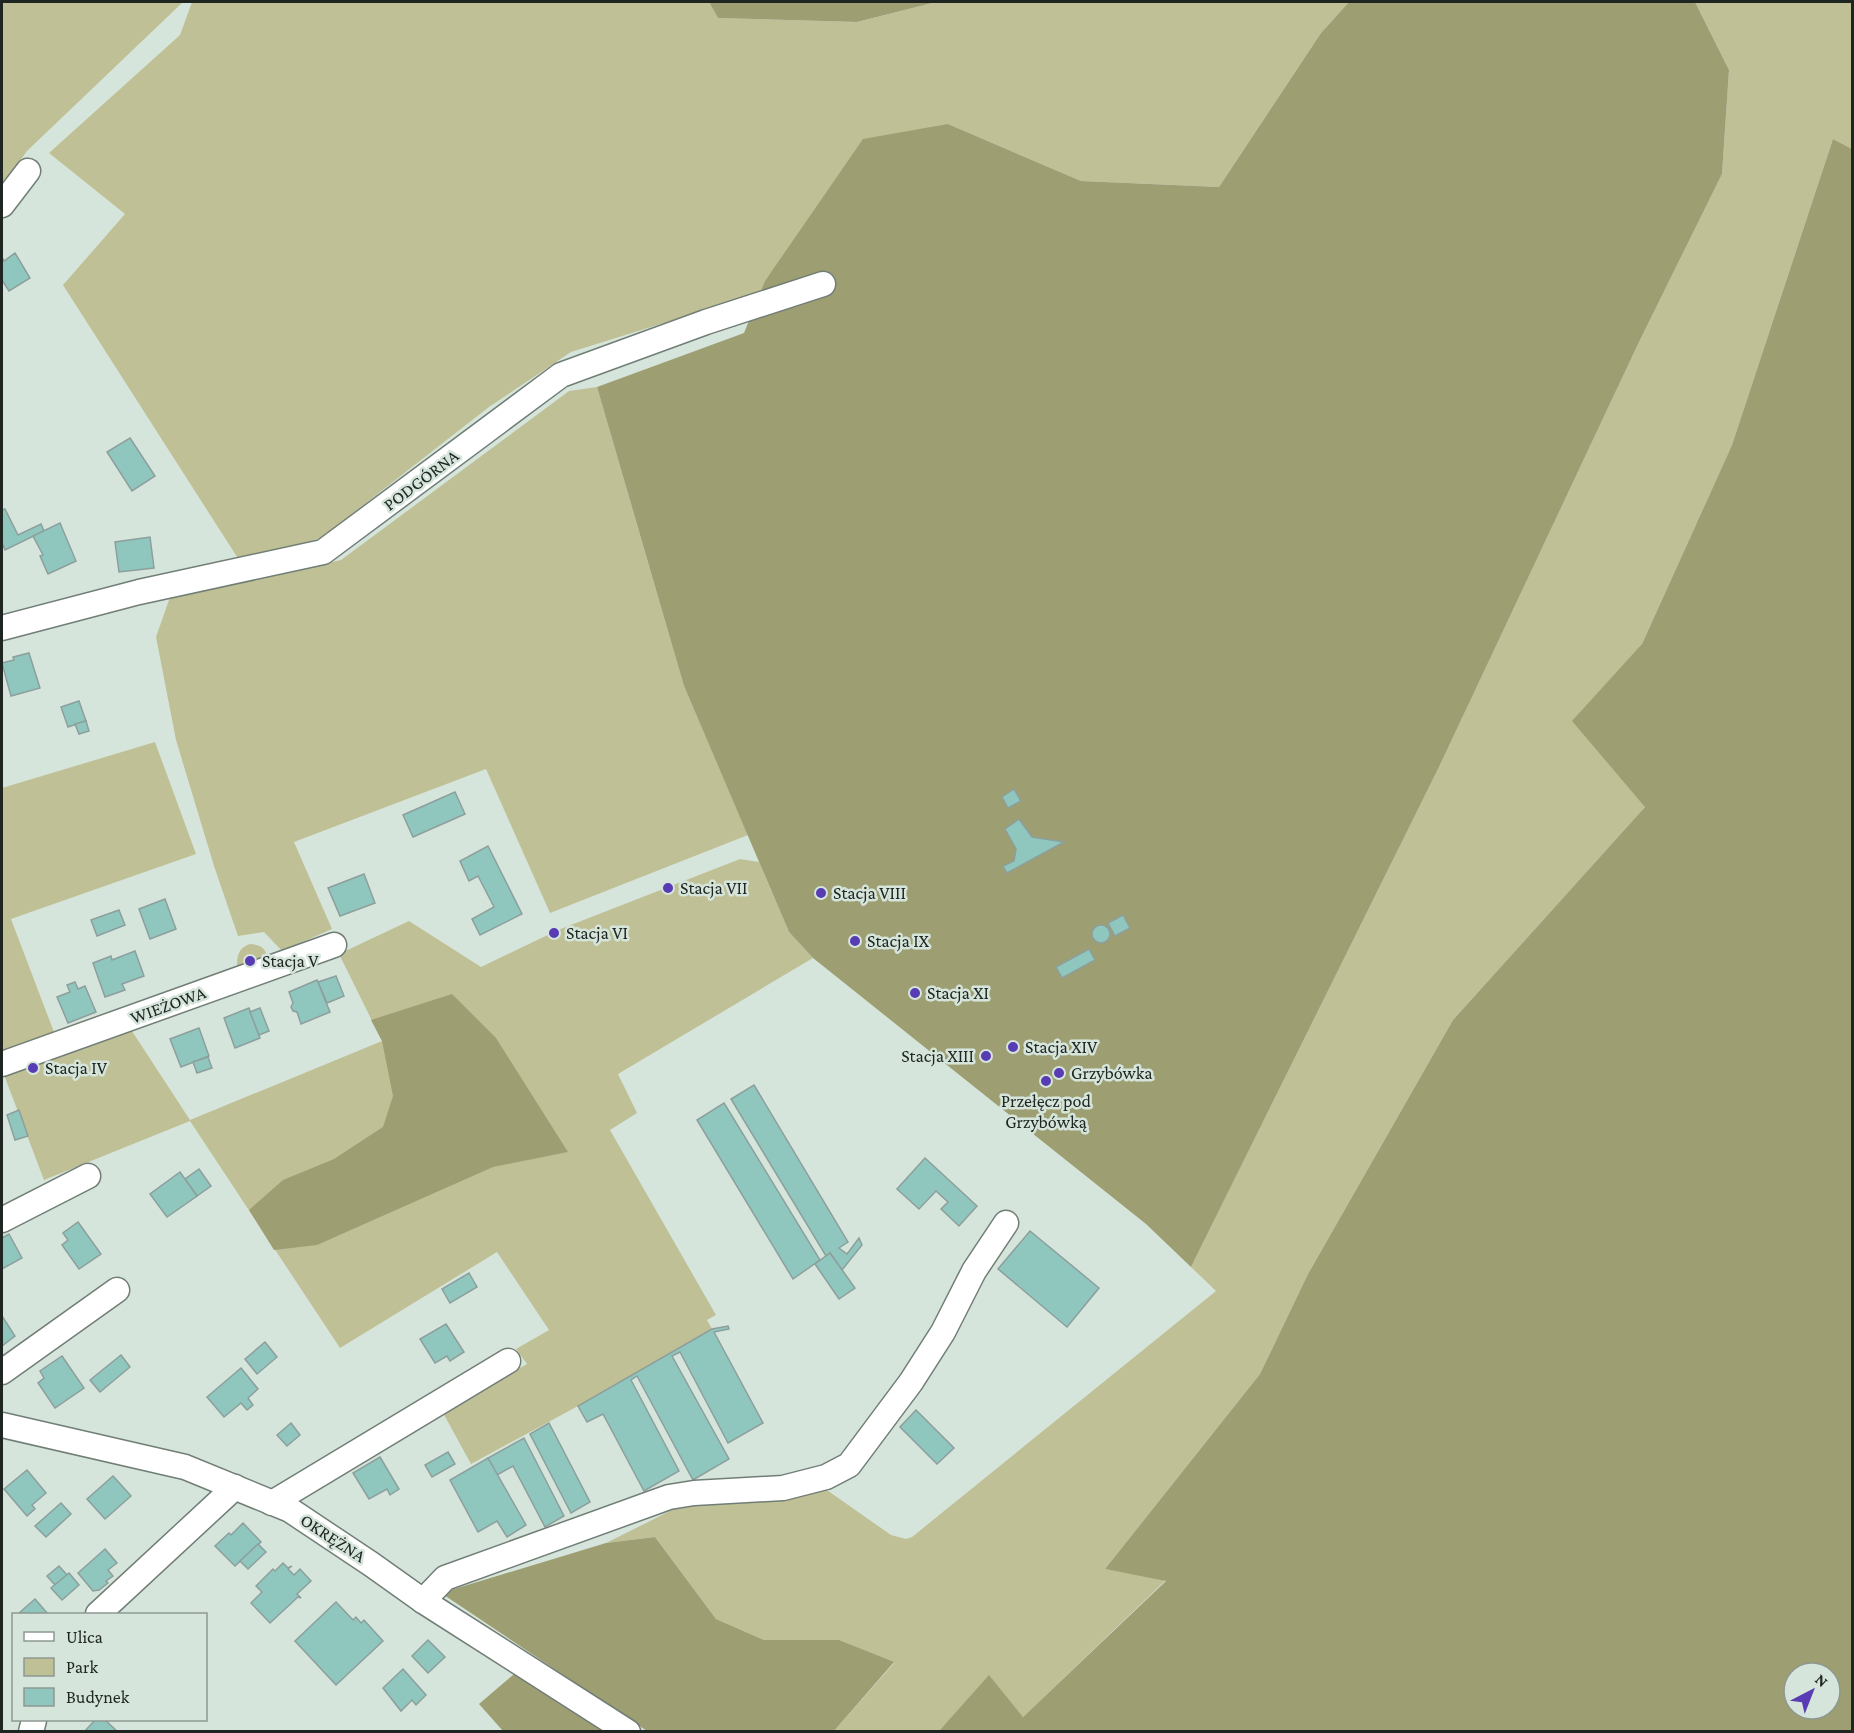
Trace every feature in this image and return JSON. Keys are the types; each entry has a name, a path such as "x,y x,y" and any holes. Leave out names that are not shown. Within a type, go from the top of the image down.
{"street":[{"path":"2,205 28,171"},
{"name":"PODGÓRNA","path":"2,628 139,592 323,552 561,375 706,322 823,285"},
{"name":"WIEŻOWA","path":"2,1064 334,945"},
{"path":"2,1220 88,1176"},
{"path":"423,1601 445,1578 669,1497 693,1493 783,1488 826,1477 849,1465 911,1382 936,1342 974,1271 1006,1223"},
{"path":"2,1372 117,1290"},
{"path":"272,1503 508,1361"},
{"name":"OKRĘŻNA","path":"2,1425 185,1467 299,1516 423,1601 628,1731"},
{"path":"99,1613 235,1487"}],"green space":[{"path":"2,2 183,2 27,151 2,185"},
{"path":"192,2 709,2 718,18 857,22 936,2 1349,2 1321,33 1219,187 1081,181 948,124 760,293 571,352 489,407 321,538 239,560 63,285 125,214 49,153 180,35"},
{"path":"709,2 936,2 857,22 718,18"},
{"path":"1349,2 1695,2 1729,70 1722,174 1639,342 1439,767 1191,1267 1146,1224 813,958 789,932 684,686 597,387 744,333 765,281 863,139 948,124 1081,181 1219,187 1321,33"},
{"path":"1695,2 1852,2 1852,149 1833,139 1732,445 1642,644 1645,807 1453,1020 1308,1274 1260,1374 1105,1569 1166,1580 1023,1717 989,1676 939,1731 834,1731 894,1663 839,1640 764,1640 716,1619 655,1537 606,1543 680,1506 786,1499 803,1496 824,1488 891,1535 906,1539 912,1537 1216,1291 1191,1267 1439,767 1639,342 1722,174 1729,70"},
{"path":"1833,139 1852,149 1852,1731 939,1731 989,1675 1023,1717 1166,1581 1105,1569 1260,1374 1308,1274 1453,1020 1645,807 1572,721 1642,644 1732,445"},
{"path":"597,387 684,686 748,835 550,913 486,769 294,842 332,929 282,951 264,932 238,936 176,740 156,637 170,597 341,560 569,391"},
{"path":"155,742 196,854 11,919 57,1040 2,1060 2,788"},
{"path":"740,859 759,862 789,932 813,958 618,1074 637,1113 610,1130 716,1315 707,1320 712,1329 471,1464 442,1411 527,1364 516,1349 549,1330 497,1252 340,1348 190,1121 44,1180 4,1075 130,1028 190,1120 382,1041 339,954 409,921 481,967 558,930"},
{"path":"250,944 264,949 267,963 237,967 239,953"},
{"path":"452,994 496,1038 568,1152 493,1167 317,1245 274,1250 249,1210 283,1180 334,1159 383,1127 393,1096 382,1041 371,1020"},
{"path":"655,1537 716,1619 764,1640 839,1640 894,1662 834,1731 647,1731 441,1593 606,1543"},
{"path":"520,1669 615,1731 503,1731 479,1704"}],"building":[{"path":"15,253 30,278 9,291 2,280 2,257 4,261"},
{"path":"130,438 155,476 132,491 107,452"},
{"path":"5,509 18,535 41,524 44,531 5,550 2,543 2,510"},
{"path":"60,523 76,561 48,574 40,556 43,555 33,536"},
{"path":"150,537 154,568 119,572 115,542"},
{"path":"29,653 40,688 11,696 2,663 14,660 13,657"},
{"path":"79,701 86,721 68,727 61,707"},
{"path":"86,721 89,731 79,734 75,724"},
{"path":"1014,789 1021,801 1008,808 1002,797"},
{"path":"455,792 465,814 413,837 403,815"},
{"path":"1019,819 1032,837 1064,842 1007,873 1003,866 1014,861 1016,849 1005,829"},
{"path":"488,846 522,914 480,935 472,919 494,907 478,876 469,881 460,861"},
{"path":"364,874 375,903 340,916 328,888"},
{"path":"165,899 176,929 150,939 139,909"},
{"path":"119,910 125,925 97,936 91,920"},
{"path":"1123,915 1130,928 1115,936 1108,923"},
{"path":"1101,925 1107,928 1110,934 1107,940 1101,943 1095,940 1092,934 1095,928"},
{"path":"1089,949 1095,960 1062,978 1056,967"},
{"path":"135,951 144,976 122,984 125,990 105,997 93,963 111,956 112,960"},
{"path":"336,976 344,996 327,1003 318,982"},
{"path":"317,980 330,1012 301,1024 297,1012 291,1007 293,1003 289,992"},
{"path":"75,982 78,989 85,986 96,1012 68,1023 57,997 70,992 67,985"},
{"path":"249,1008 260,1038 235,1048 224,1018"},
{"path":"260,1008 269,1031 259,1035 250,1012"},
{"path":"199,1028 209,1056 181,1067 170,1039"},
{"path":"208,1057 212,1068 197,1073 193,1062"},
{"path":"754,1085 848,1242 839,1248 847,1254 859,1238 862,1245 842,1270 830,1253 826,1256 731,1099"},
{"path":"724,1103 820,1260 793,1279 697,1120"},
{"path":"19,1110 28,1136 15,1140 7,1115"},
{"path":"925,1158 977,1206 959,1226 941,1209 948,1202 936,1191 919,1209 897,1189"},
{"path":"199,1169 211,1186 197,1196 185,1179"},
{"path":"180,1172 197,1196 167,1217 150,1194"},
{"path":"78,1222 101,1254 79,1269 62,1245 68,1240 63,1233"},
{"path":"1030,1231 1099,1288 1067,1327 998,1269"},
{"path":"9,1234 22,1258 2,1269 2,1238"},
{"path":"830,1253 855,1288 839,1299 815,1264"},
{"path":"469,1273 477,1287 450,1303 442,1289"},
{"path":"2,1316 15,1336 2,1346"},
{"path":"446,1324 464,1352 450,1361 447,1356 435,1363 420,1339"},
{"path":"728,1326 729,1329 714,1332 763,1423 728,1443 680,1352 672,1356 729,1459 693,1480 637,1376 631,1380 679,1471 644,1491 603,1414 587,1422 578,1406 712,1329"},
{"path":"265,1342 277,1357 257,1374 245,1359"},
{"path":"121,1355 130,1367 100,1392 90,1380"},
{"path":"62,1356 84,1388 55,1408 38,1383 44,1378 40,1371"},
{"path":"241,1368 258,1389 248,1398 253,1405 247,1410 241,1403 224,1417 207,1397"},
{"path":"916,1410 954,1448 937,1464 900,1427"},
{"path":"291,1423 300,1435 287,1446 277,1435"},
{"path":"549,1423 590,1502 571,1513 530,1434"},
{"path":"524,1438 564,1516 545,1527 513,1466 497,1475 488,1458"},
{"path":"448,1452 455,1464 432,1477 425,1465"},
{"path":"380,1457 399,1489 390,1495 387,1489 369,1499 353,1473"},
{"path":"488,1458 526,1525 507,1537 497,1521 478,1532 450,1480"},
{"path":"27,1470 46,1493 32,1505 35,1509 27,1516 4,1489"},
{"path":"113,1476 131,1496 105,1519 87,1499"},
{"path":"61,1503 71,1514 46,1537 35,1526"},
{"path":"243,1523 261,1542 235,1566 215,1546"},
{"path":"258,1544 266,1552 248,1569 240,1561"},
{"path":"105,1549 117,1563 108,1570 113,1576 106,1581 108,1583 99,1590 93,1591 78,1573"},
{"path":"283,1563 288,1568 292,1566 288,1569 294,1575 300,1569 311,1581 297,1594 301,1598 298,1597 270,1623 251,1603 262,1592 256,1586 273,1569 275,1571"},
{"path":"59,1566 67,1575 55,1585 47,1576"},
{"path":"69,1573 79,1585 62,1600 51,1588"},
{"path":"35,1599 47,1613 19,1613"},
{"path":"336,1602 353,1620 356,1617 361,1623 364,1620 383,1641 336,1685 295,1641"},
{"path":"428,1640 445,1657 428,1673 412,1656"},
{"path":"403,1669 426,1695 416,1705 412,1700 401,1711 383,1688"},
{"path":"94,1721 106,1721 118,1732 84,1732"}],"place":[{"name":"Stacja VII","path":"668,888"},
{"name":"Stacja VIII","path":"821,893"},
{"name":"Stacja VI","path":"554,933"},
{"name":"Stacja IX","path":"855,941"},
{"name":"Stacja V","path":"250,961"},
{"name":"Stacja XI","path":"915,993"},
{"name":"Stacja XIV","path":"1013,1047"},
{"name":"Stacja XIII","path":"986,1056"},
{"name":"Stacja IV","path":"33,1068"},
{"name":"Grzybówka","path":"1059,1073"},
{"name":"Przełęcz pod Grzybówką","path":"1046,1081"}]}
